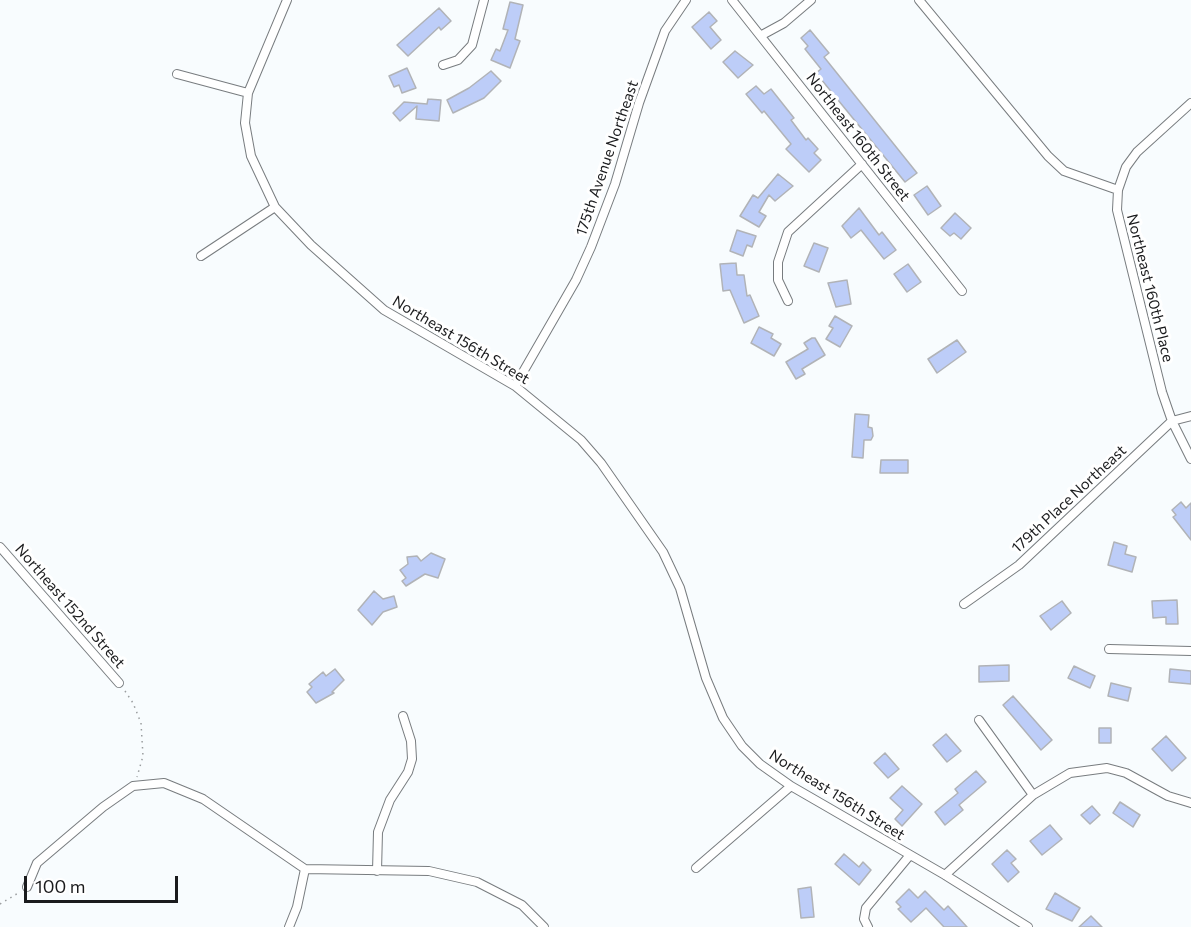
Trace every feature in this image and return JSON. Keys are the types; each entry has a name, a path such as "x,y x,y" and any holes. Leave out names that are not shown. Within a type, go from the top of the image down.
{"street":[{"name":"Northeast 156th Street","path":"287,0 248,93 245,123 251,156 275,207 311,245 384,310 515,386 581,440 641,518 663,552 680,588 706,678 723,718 742,746 760,764 791,786 945,875 1028,927"},
{"path":"443,65 458,60 472,45 484,0"},
{"name":"175th Avenue Northeast","path":"515,386 576,280 591,247 615,184 639,103 665,31 686,0"},
{"name":"Northeast 160th Street","path":"732,0 762,35 962,291"},
{"path":"762,35 784,23 811,0"},
{"path":"919,0 1048,156 1064,171 1118,190 1126,167 1137,152 1191,103"},
{"path":"177,74 248,93"},
{"path":"788,301 778,280 778,262 788,232 862,164"},
{"name":"Northeast 160th Place","path":"1118,190 1116,207 1131,274 1172,421"},
{"path":"201,256 275,207"},
{"name":"179th Place Northeast","path":"964,604 1019,565 1172,421 1191,416"},
{"path":"1172,421 1191,459"},
{"name":"Northeast 152nd Street","path":"0,547 119,683"},
{"path":"1109,648 1191,651"},
{"path":"377,871 378,832 390,800 408,772 412,759 411,741 403,716"},
{"path":"979,720 1033,795"},
{"path":"945,875 1033,795 1070,773 1107,768 1126,773 1168,796 1191,802"},
{"path":"27,887 37,863 103,807 133,786 164,783 203,799 305,869 429,871 477,882 522,905 544,927"},
{"path":"696,868 791,786"},
{"path":"868,927 864,919 866,908 910,855"},
{"path":"289,927 297,907 305,869"}],"path":[{"path":"119,683 133,703 141,723 143,756 138,764 138,786"},
{"path":"0,904 27,887"}],"building":[{"path":"510,2 523,5 515,39 520,41 510,68 491,60 496,49 500,51 508,30 503,29"},
{"path":"439,8 451,21 441,30 439,27 408,56 397,45"},
{"path":"709,12 717,21 710,27 721,40 711,49 692,27"},
{"path":"810,30 829,53 824,57 917,173 905,182 816,73 821,69 805,49 808,46 801,38"},
{"path":"735,51 753,65 738,78 723,62"},
{"path":"407,68 416,88 402,93 399,85 394,87 389,76"},
{"path":"491,71 501,81 484,98 453,113 447,100 469,88"},
{"path":"756,86 764,94 771,89 794,118 791,120 806,140 808,138 818,149 814,153 821,160 809,172 786,149 791,144 764,111 762,113 746,94"},
{"path":"428,99 441,100 439,121 416,119 417,106 400,121 393,113 404,102 427,104"},
{"path":"778,174 793,186 775,201 769,195 759,212 766,216 759,227 740,216 753,195 758,198"},
{"path":"927,186 941,206 928,215 914,195"},
{"path":"859,208 879,235 882,232 896,250 884,259 861,230 851,238 842,226"},
{"path":"955,213 971,228 961,239 954,233 950,236 941,228"},
{"path":"737,230 756,236 752,247 747,245 743,256 730,251"},
{"path":"814,243 828,248 819,272 804,266"},
{"path":"736,263 737,275 744,275 747,296 750,295 759,316 744,323 730,290 723,291 720,264"},
{"path":"908,264 921,282 907,292 894,274"},
{"path":"847,280 851,304 836,307 828,283"},
{"path":"835,316 852,326 840,347 826,339 833,328 829,326"},
{"path":"759,327 773,334 771,338 781,344 774,356 751,343"},
{"path":"815,338 825,355 802,369 805,374 796,379 786,362 808,349 804,343"},
{"path":"957,340 966,352 937,373 928,359"},
{"path":"855,414 869,415 868,427 872,428 871,440 864,440 863,458 852,457"},
{"path":"881,460 908,460 908,473 880,473"},
{"path":"1181,502 1186,508 1191,503 1191,540 1173,517 1176,515 1172,510"},
{"path":"1114,542 1127,546 1125,554 1136,557 1132,572 1108,565"},
{"path":"431,553 445,559 438,578 425,574 406,586 402,581 406,578 400,570 408,564 407,557 417,556 421,561"},
{"path":"374,591 383,599 394,596 397,607 383,612 372,625 358,610"},
{"path":"1177,600 1178,624 1166,624 1166,617 1153,618 1152,601"},
{"path":"1062,601 1071,613 1051,630 1040,616"},
{"path":"1009,665 1009,681 979,682 979,666"},
{"path":"1074,666 1095,676 1090,688 1068,678"},
{"path":"335,669 344,680 332,692 334,693 316,703 307,692 312,687 309,684 323,672 326,676"},
{"path":"1170,669 1191,671 1191,684 1169,682"},
{"path":"1111,683 1131,688 1128,701 1108,696"},
{"path":"1013,696 1052,740 1041,750 1003,705"},
{"path":"1099,728 1111,728 1111,743 1099,743"},
{"path":"946,734 961,751 947,762 933,745"},
{"path":"1166,736 1186,758 1172,771 1152,749"},
{"path":"885,753 899,769 888,778 874,763"},
{"path":"976,771 986,782 959,805 963,810 945,825 935,812 958,793 955,789"},
{"path":"902,786 922,804 902,826 895,819 903,810 890,798"},
{"path":"1120,802 1140,815 1133,827 1113,813"},
{"path":"1092,806 1100,815 1090,824 1081,815"},
{"path":"1050,825 1062,839 1042,855 1030,841"},
{"path":"1007,850 1016,859 1011,863 1019,872 1008,882 992,864"},
{"path":"844,854 859,867 863,862 871,870 859,885 835,864"},
{"path":"811,887 814,917 801,918 798,889"},
{"path":"909,889 918,898 925,891 944,910 948,906 967,927 944,927 926,908 911,922 898,909 901,907 896,902"},
{"path":"1055,893 1080,908 1072,921 1046,909"},
{"path":"1091,916 1102,927 1079,927"}]}
